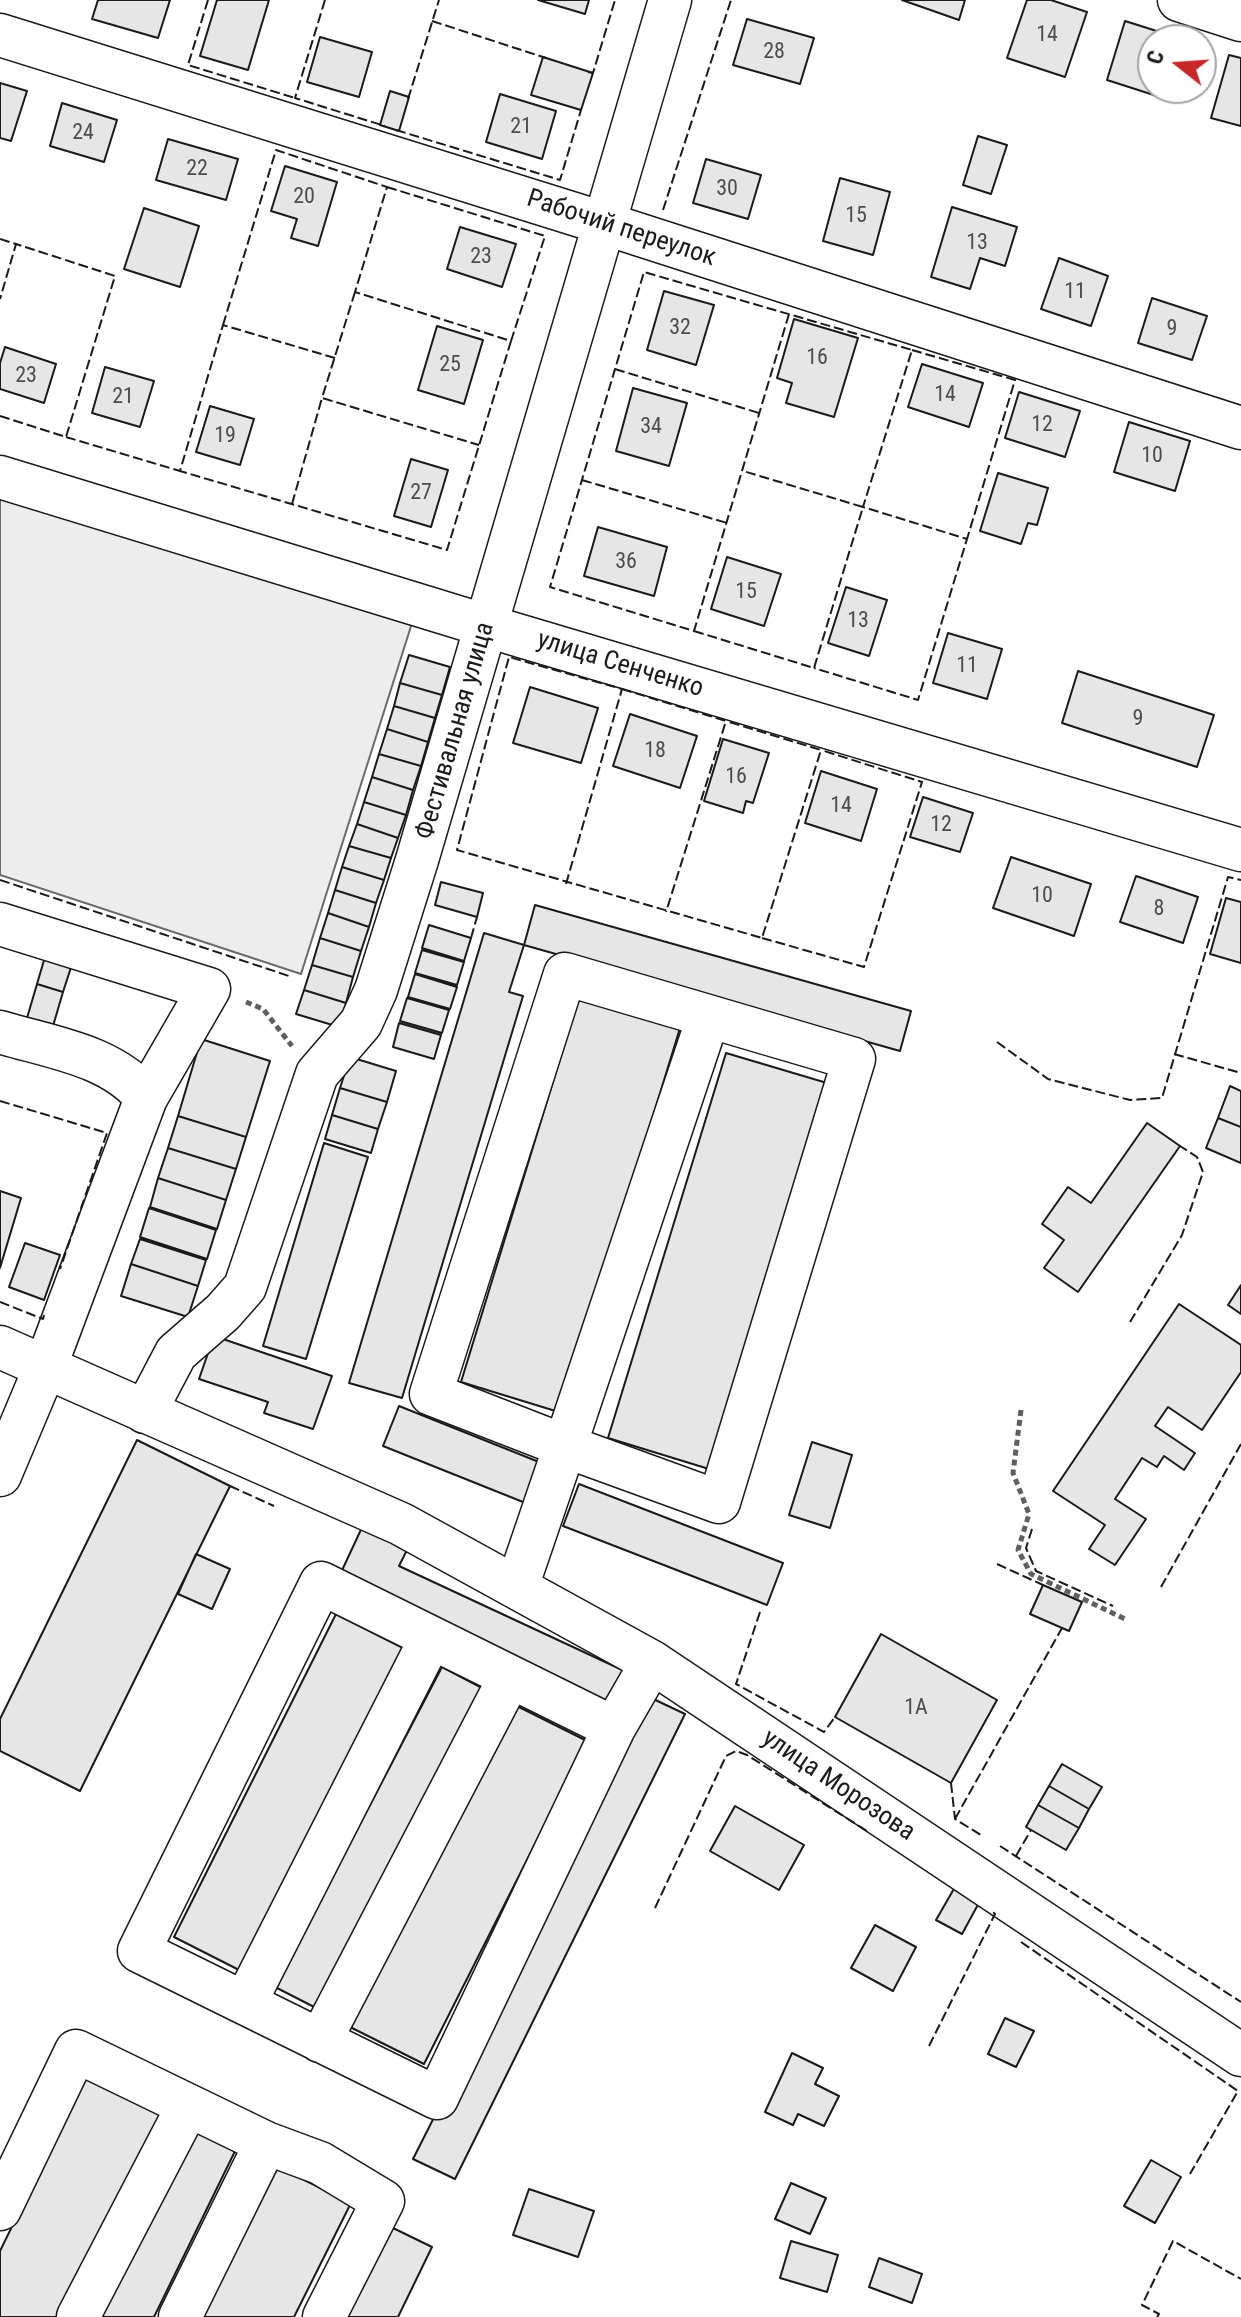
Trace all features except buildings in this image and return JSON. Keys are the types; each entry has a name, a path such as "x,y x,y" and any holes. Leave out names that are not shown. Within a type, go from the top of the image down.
{"street":[{"name":"Фестивальная улица","path":"145,1412 176,1353 223,1312 245,1287 317,1074 361,1023 376,990 487,626 670,0"},
{"path":"1179,0 1241,20"},
{"name":"Рабочий переулок","path":"0,35 603,223 1241,428"},
{"name":"улица Сенченко","path":"0,477 487,626 1241,850"},
{"path":"0,924 209,989 146,1098 45,1368 0,1475"},
{"path":"565,974 854,1059 719,1502 565,1446 431,1394 565,974"},
{"path":"517,1587 708,1018"},
{"path":"0,1032 104,1066 126,1077 146,1098"},
{"name":"улица Морозова","path":"0,1347 423,1536 652,1662 1241,2055"},
{"path":"614,1728 321,1583 139,1951 437,2098 614,1728 652,1662"},
{"path":"245,2003 431,1638"},
{"path":"320,2041 510,1677"},
{"path":"0,2209 76,2051 266,2143 320,2163 383,2201 324,2317"},
{"path":"78,2317 188,2106"},
{"path":"180,2317 266,2143"}],"path":[{"path":"209,989 263,1009 317,1074"},
{"path":"1021,1410 1013,1473 1029,1514 1018,1550 1031,1574 1125,1619"}],"shaded area":[{"path":"0,498 412,623 301,974 0,875"}],"fence":[{"path":"208,0 188,65 295,98"},
{"path":"325,0 295,98 385,126"},
{"path":"408,99 439,0"},
{"path":"588,72 593,73 615,0"},
{"path":"663,210 731,0"},
{"path":"432,21 546,58"},
{"path":"396,130 560,180 581,110"},
{"path":"223,325 276,150 387,187"},
{"path":"387,187 545,236 511,341 355,292 387,187"},
{"path":"0,239 16,244 0,299"},
{"path":"0,416 66,437 115,276 16,244"},
{"path":"789,314 694,631 550,587 644,272 912,350 863,507 967,539 918,700 814,668"},
{"path":"355,292 322,398 479,445"},
{"path":"335,358 223,325 180,471 447,550 511,341"},
{"path":"912,350 1015,380 967,539"},
{"path":"615,369 759,413"},
{"path":"292,504 322,398"},
{"path":"66,437 180,471"},
{"path":"694,631 814,668 863,507 743,471"},
{"path":"582,480 727,523"},
{"path":"566,884 622,689 509,657 457,850 762,938 821,750 726,721"},
{"path":"622,689 726,721 666,912"},
{"path":"762,938 864,967 922,782 821,750"},
{"path":"997,1042 1048,1079 1130,1100 1162,1098 1228,877 1241,880"},
{"path":"0,880 292,977"},
{"path":"471,938 477,917"},
{"path":"1174,1054 1241,1073"},
{"path":"0,1101 107,1133 60,1269"},
{"path":"1130,1322 1182,1235 1203,1172 1197,1157 1180,1146"},
{"path":"0,1302 43,1319 44,1315"},
{"path":"1161,1587 1241,1444"},
{"path":"230,1486 274,1506"},
{"path":"1032,1529 1026,1548 1036,1571 1113,1606"},
{"path":"997,1564 1043,1585"},
{"path":"760,1612 736,1684 824,1732 835,1717"},
{"path":"955,1819 1062,1628"},
{"path":"655,1908 726,1756 736,1751 867,1831"},
{"path":"951,1783 955,1819 981,1835"},
{"path":"1016,1856 1031,1830"},
{"path":"1000,1846 1241,2002"},
{"path":"929,2046 995,1914 992,1911"},
{"path":"1021,1942 1238,2091 1190,2174"},
{"path":"1157,2317 1159,2314 1142,2305 1173,2241 1241,2279"}]}
